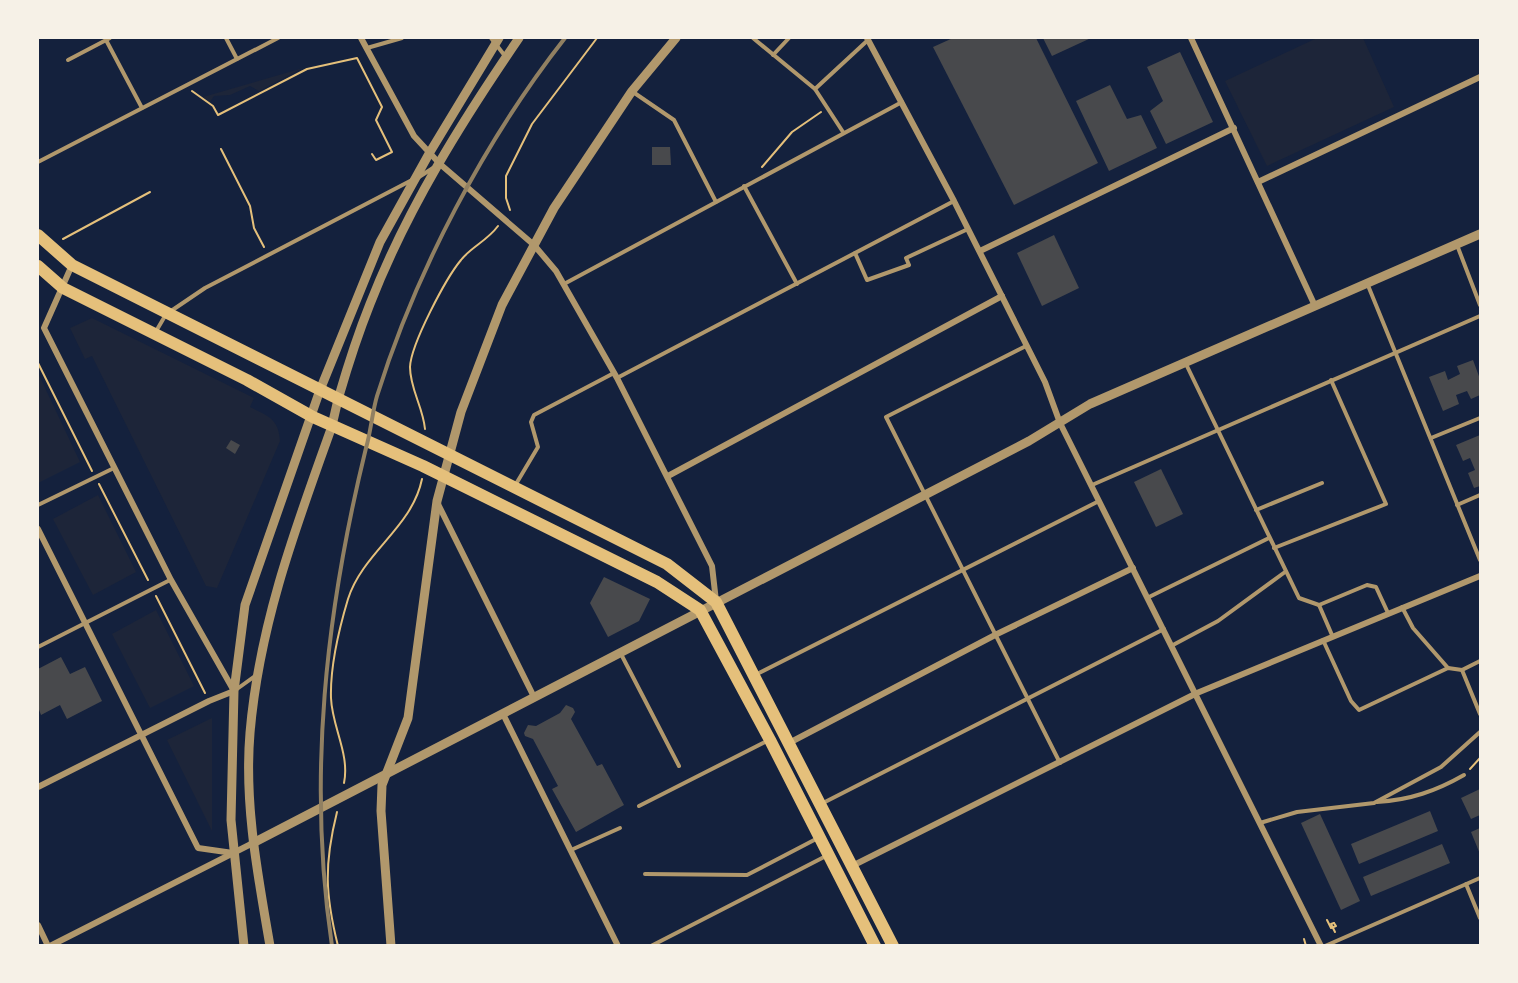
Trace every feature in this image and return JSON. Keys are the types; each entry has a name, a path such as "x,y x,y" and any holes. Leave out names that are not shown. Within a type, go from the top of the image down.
{"main road":[{"path":"38,235 72,265 667,564 716,602 854,865 893,945"},
{"path":"38,266 63,288 155,333 313,417 423,466 657,582 700,610 770,740 875,945"}],"street":[{"path":"361,38 408,128 440,164 534,245 564,284 616,376 712,566 716,602"},
{"path":"270,945 253,843 250,735 268,620 289,543 332,425 338,398 386,264 482,89 519,38"},
{"path":"391,945 381,811 382,785 389,773 408,718 438,496 448,453 495,323 554,208 632,91 676,38"},
{"path":"868,38 969,229 1045,382 1060,423 1323,945"},
{"path":"1191,38 1314,306"},
{"path":"244,945 231,820 234,691 246,605 262,552 321,390 380,242 495,40"},
{"path":"1258,182 1480,76"},
{"path":"980,251 1234,128"},
{"path":"38,925 49,945 253,843 620,653 1060,423 1090,404 1480,234"},
{"path":"38,333 63,288 72,265"},
{"path":"668,476 1002,296"},
{"path":"41,328 171,580 234,691"},
{"path":"438,496 534,697"},
{"path":"38,529 198,848 233,853"},
{"path":"789,743 997,634 1134,568"},
{"path":"854,865 1197,693 1332,635 1480,576"},
{"path":"38,787 209,700 234,691"},
{"path":"502,714 618,945"}],"lane":[{"path":"226,38 237,59"},
{"path":"38,162 278,38"},
{"path":"367,48 402,38"},
{"path":"753,38 815,89 843,132"},
{"path":"773,55 789,38"},
{"path":"815,89 868,38"},
{"path":"68,60 108,39 142,108"},
{"path":"495,40 505,57"},
{"path":"632,91 674,120 716,202"},
{"path":"564,284 902,102"},
{"path":"155,333 167,314 206,288 440,164"},
{"path":"744,186 797,284"},
{"path":"514,489 538,447 531,422 534,415 797,284 954,201"},
{"path":"855,253 867,280 903,269 909,265 906,258 969,229"},
{"path":"1457,245 1480,305"},
{"path":"1367,283 1480,561"},
{"path":"1092,485 1480,316"},
{"path":"1027,346 886,417 1060,763"},
{"path":"1185,362 1299,598 1315,601 1319,605 1332,635"},
{"path":"1274,548 1386,504 1331,380"},
{"path":"1431,438 1480,418"},
{"path":"38,505 114,468"},
{"path":"1256,510 1322,483"},
{"path":"1457,505 1480,495"},
{"path":"754,675 1100,501"},
{"path":"1149,597 1269,538"},
{"path":"1173,645 1218,621 1286,572"},
{"path":"38,647 171,580"},
{"path":"1319,605 1367,585 1376,587 1388,613"},
{"path":"1402,608 1413,628 1449,668"},
{"path":"822,804 1164,629"},
{"path":"1323,639 1351,701 1359,710 1449,668 1462,669 1480,661"},
{"path":"620,653 679,766"},
{"path":"1462,669 1480,714"},
{"path":"234,691 258,674"},
{"path":"1374,802 1441,767 1480,732"},
{"path":"639,806 770,740"},
{"path":"1260,823 1297,812 1374,802 1401,801 1427,793 1464,775"},
{"path":"571,850 621,828"},
{"path":"645,874 747,875 820,837"},
{"path":"651,945 829,855"},
{"path":"1323,945 1480,878"},
{"path":"1466,884 1480,918"}],"path":[{"path":"425,441 424,414 413,388 410,366 414,351 450,274 463,257 480,246 510,211 506,198 506,176 532,124 597,38"},
{"path":"201,98 213,106 218,115 307,69 357,58 382,107 376,120 392,152 376,160 372,154"},
{"path":"753,181 775,150 792,132 825,109"},
{"path":"221,149 250,206 254,228 268,255"},
{"path":"48,246 150,192"},
{"path":"38,363 209,700"},
{"path":"338,945 328,897 327,855 347,770 331,698 343,620 356,579 412,508 419,494 423,466"},
{"path":"1464,775 1480,758"},
{"path":"1327,920 1331,928 1336,926 1334,923 1331,924 1336,933"},
{"path":"1304,939 1304,945"}],"shaded area":[{"path":"1317,38 1363,38 1394,107 1267,166 1225,81"},
{"path":"303,68 259,91 250,86 230,95 214,96 210,102 203,97"},
{"path":"92,318 254,398 250,407 275,423 280,441 217,588 206,586 92,356 85,359 70,328"},
{"path":"38,373 80,462 38,483"},
{"path":"98,495 136,572 93,595 53,519"},
{"path":"156,610 194,686 150,708 112,634"},
{"path":"212,718 212,831 167,740"}],"building":[{"path":"953,38 1036,38 1098,163 1014,205 933,47"},
{"path":"1043,38 1091,38 1052,56"},
{"path":"1180,52 1213,122 1166,144 1150,111 1163,101 1147,67"},
{"path":"1110,85 1127,119 1141,115 1157,148 1109,171 1076,101"},
{"path":"652,147 670,147 671,165 652,165"},
{"path":"1054,235 1079,288 1042,306 1017,253"},
{"path":"1473,360 1480,379 1480,395 1471,399 1467,391 1456,395 1459,404 1443,411 1429,377 1445,371 1448,380 1460,374 1457,366"},
{"path":"1480,435 1480,486 1474,488 1468,473 1475,470 1470,458 1463,461 1456,445"},
{"path":"231,440 240,445 235,454 226,448"},
{"path":"1161,469 1183,514 1156,527 1134,482"},
{"path":"604,577 650,599 639,621 608,637 590,603"},
{"path":"61,657 70,674 85,667 102,701 67,719 60,705 41,715 38,707 38,669"},
{"path":"566,705 573,708 575,712 571,719 597,766 602,764 624,805 576,832 552,789 558,786 533,739 525,736 524,733 528,725 536,726 560,713"},
{"path":"1480,789 1480,815 1471,819 1461,798"},
{"path":"1430,811 1438,831 1359,864 1351,844"},
{"path":"1320,814 1360,901 1341,910 1301,823"},
{"path":"1480,828 1480,854 1471,832"},
{"path":"1442,844 1450,863 1371,896 1363,877"}],"railway":[{"path":"332,946 321,820 321,758 325,695 340,571 375,402 412,302 456,208 507,119 565,38"}]}
